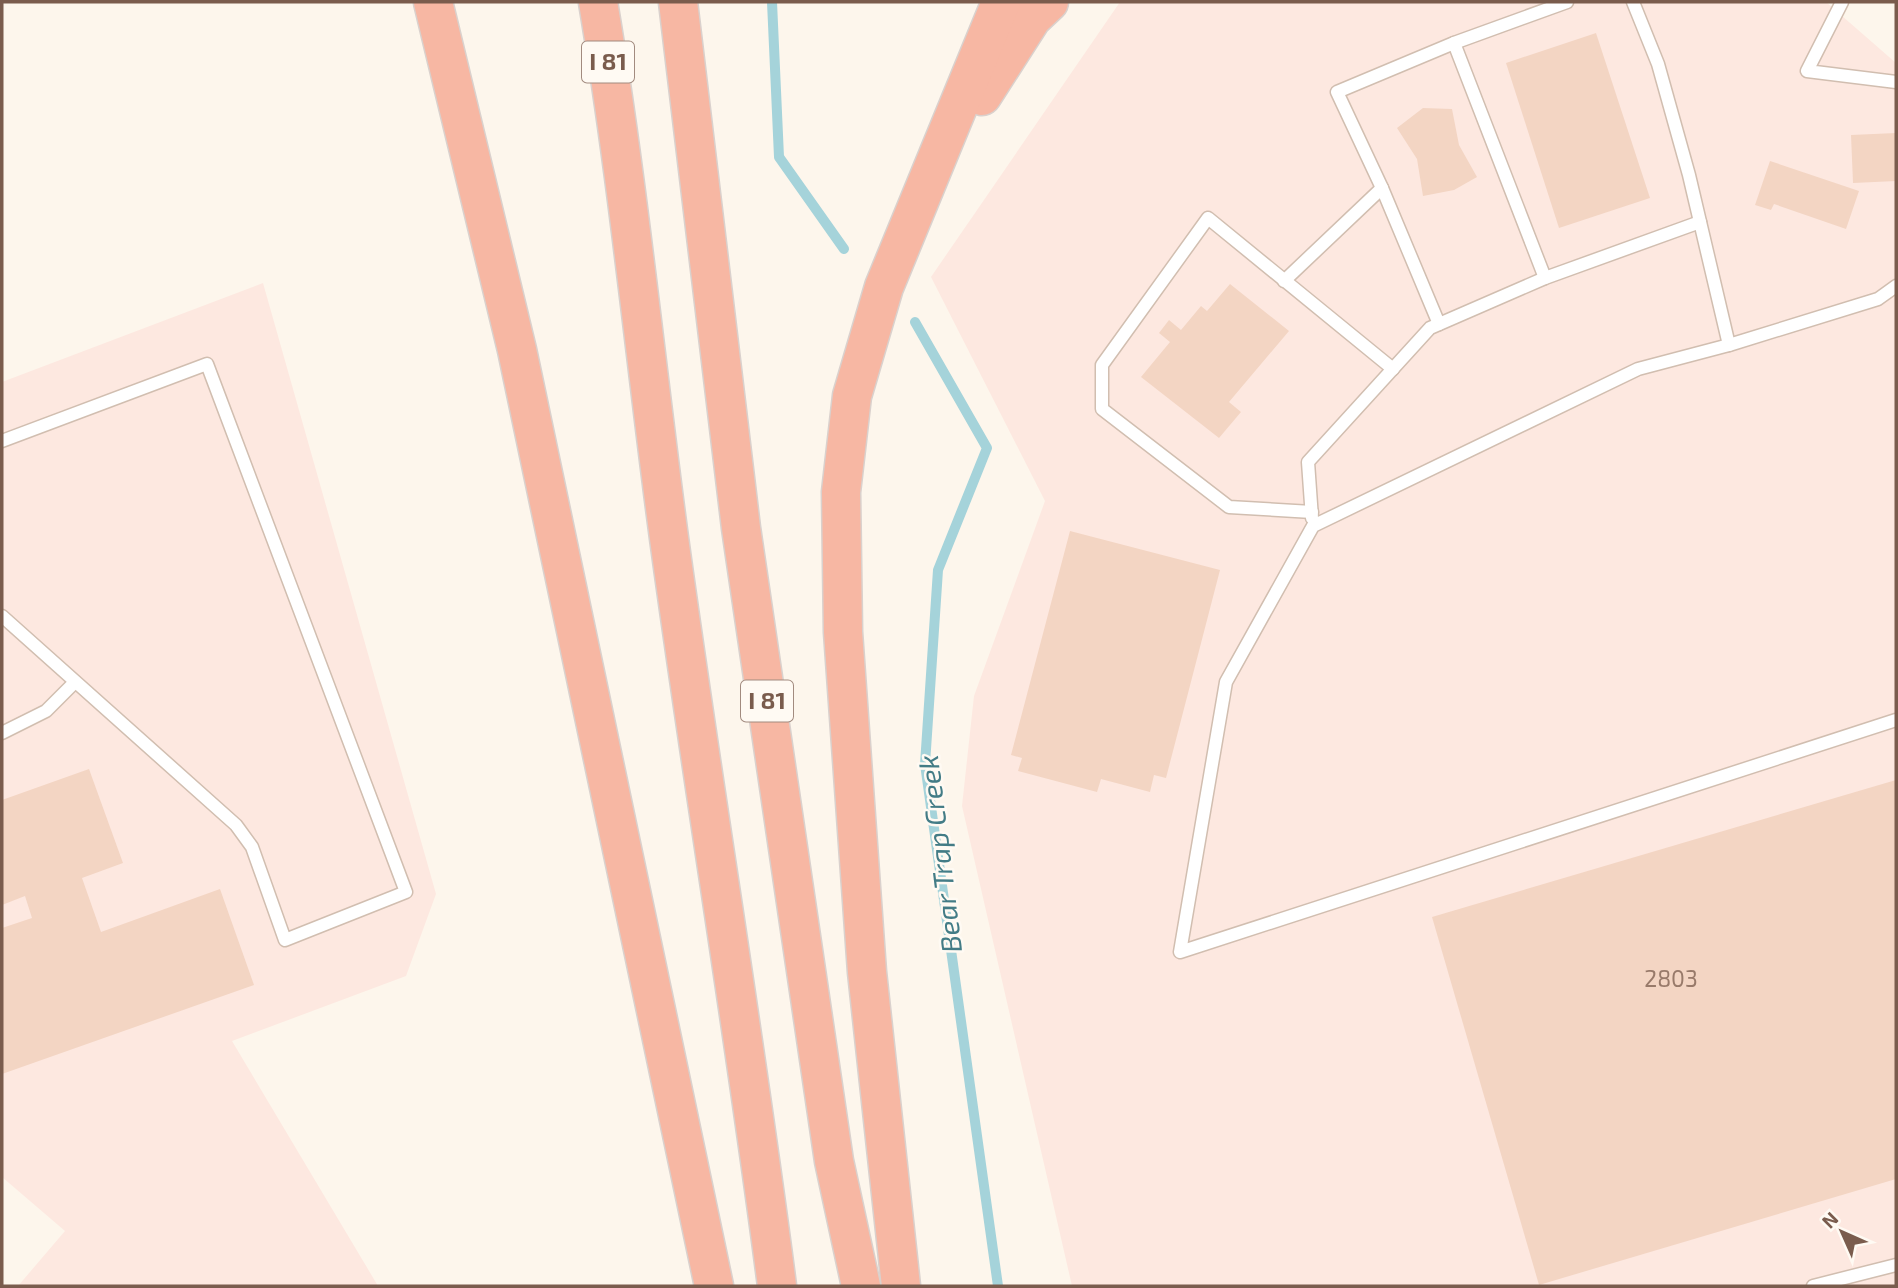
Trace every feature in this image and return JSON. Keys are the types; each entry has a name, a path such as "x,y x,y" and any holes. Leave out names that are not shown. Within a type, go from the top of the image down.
{"highway":[{"path":"432,2 517,349 714,1286"},
{"name":"I 81","path":"598,2 618,123 669,538 777,1286"},
{"name":"I 81","path":"678,2 743,541 834,1161 861,1286"},
{"path":"901,1286 866,959 843,632 841,492 852,397 884,287 1001,2"},
{"path":"923,189 1032,18 1049,2"}],"lane":[{"path":"1439,324 1337,92 1454,43 1567,2"},
{"path":"1633,2 1658,64 1729,345"},
{"path":"1842,2 1807,71 1896,82"},
{"path":"1454,43 1545,278"},
{"path":"1284,281 1381,188"},
{"path":"1312,512 1229,507 1102,409 1102,365 1208,218 1393,369"},
{"path":"1700,222 1545,278 1430,328 1308,462 1313,526 1226,681 1180,953 1896,720"},
{"path":"1313,526 1638,369 1729,345 1878,299 1896,286"},
{"path":"2,440 206,364 406,892 285,940 252,847 236,825 2,616"},
{"path":"2,733 46,711 75,682"},
{"path":"1813,1286 1896,1265"}],"shaded area":[{"path":"1120,2 1826,2 1896,63 1896,1286 1072,1286 962,806 974,696 1045,501 931,277"},
{"path":"263,283 436,894 406,976 232,1041 378,1286 18,1286 65,1231 2,1177 2,382"}],"building":[{"path":"1596,33 1650,198 1559,228 1506,63"},
{"path":"1423,108 1452,109 1459,145 1477,177 1454,190 1423,196 1417,159 1397,128"},
{"path":"1896,133 1896,181 1853,183 1851,135"},
{"path":"1770,161 1859,191 1846,229 1774,204 1771,210 1755,205"},
{"path":"1230,284 1289,331 1229,402 1241,412 1219,438 1141,377 1170,342 1159,333 1169,320 1181,330 1201,306 1207,311"},
{"path":"1070,531 1220,570 1166,778 1154,775 1150,792 1101,779 1097,792 1018,771 1022,758 1011,755"},
{"path":"89,769 123,863 82,878 101,932 220,889 254,985 2,1074 2,928 32,918 25,896 2,905 2,800"},
{"path":"1896,780 1896,1179 1539,1285 1432,917"}],"waterway":[{"name":"Bear Trap Creek","path":"772,2 779,157 844,249"},
{"name":"Bear Trap Creek","path":"915,322 987,448 938,570 925,764 998,1286"}]}
